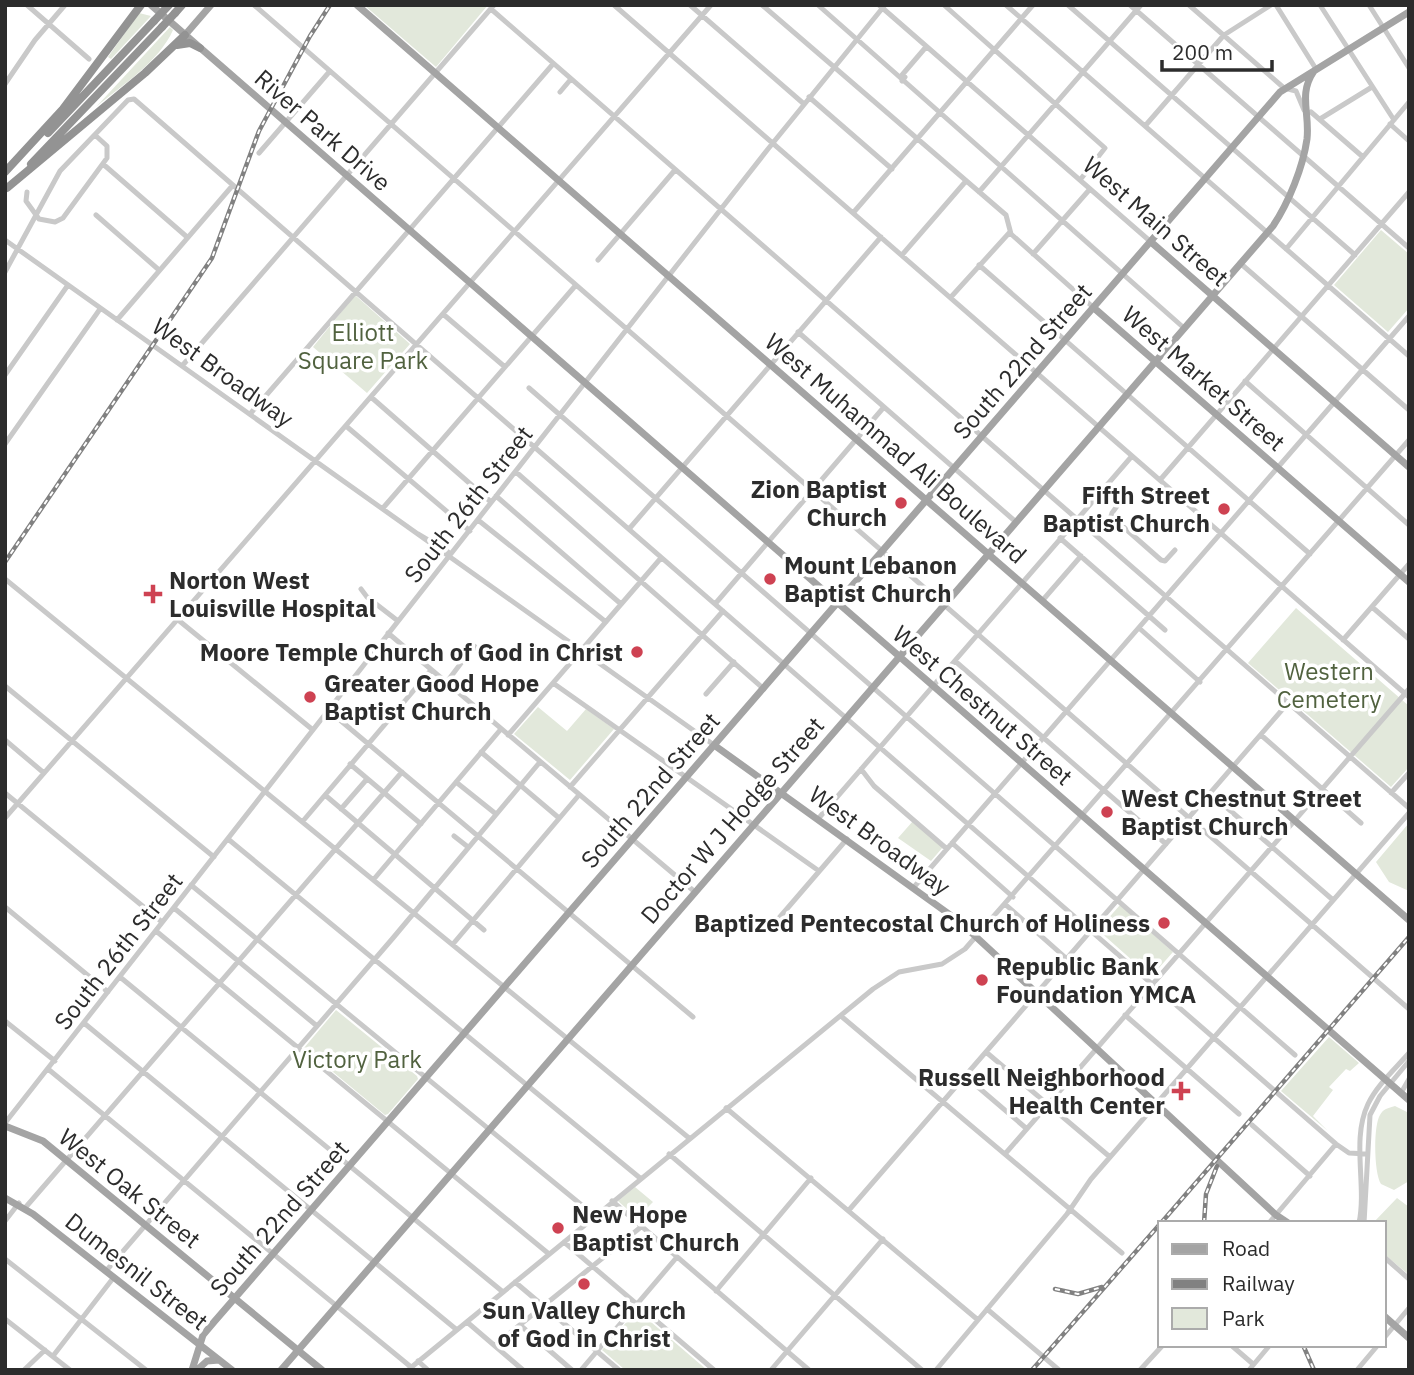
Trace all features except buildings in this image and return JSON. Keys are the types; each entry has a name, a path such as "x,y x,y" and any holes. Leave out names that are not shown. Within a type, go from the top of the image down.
{"highway":[{"path":"5,173 63,109 141,5"},
{"path":"5,173 63,119 169,5"},
{"path":"6,189 182,5"},
{"path":"6,189 185,35"},
{"path":"174,46 184,43 200,48"}],"main road":[{"name":"River Park Drive","path":"151,5 470,283"},
{"path":"185,35 211,5"},
{"name":"West Muhammad Ali Boulevard","path":"358,5 1409,920"},
{"name":"South 22nd Street","path":"192,1370 205,1333 1284,88 1409,12"},
{"path":"172,23 186,26 200,18"},
{"name":"Doctor W J Hodge Street","path":"281,1370 1267,232 1279,216 1303,156 1308,113 1304,92 1316,70"},
{"name":"West Main Street","path":"1151,242 1409,467"},
{"name":"West Chestnut Street","path":"470,283 1409,1100"},
{"name":"West Market Street","path":"1094,308 1409,582"},
{"name":"West Broadway","path":"714,745 914,887 978,937 1179,1129 1185,1130 1278,1219"},
{"name":"West Oak Street","path":"5,1125 37,1138 66,1160 322,1370"},
{"name":"Dumesnil Street","path":"5,1192 232,1370"},
{"name":"Dumesnil Street","path":"5,1198 22,1206"},
{"path":"1386,1318 1409,1338"},
{"path":"197,1370 207,1360 220,1360"}],"street":[{"path":"27,5 89,59"},
{"path":"5,84 65,5"},
{"path":"254,5 1409,1009"},
{"path":"614,5 1408,694 1250,871 1005,1154"},
{"path":"690,5 804,104"},
{"path":"5,818 710,5"},
{"name":"West Market Street","path":"762,5 1008,218 1010,232 1094,308"},
{"path":"818,5 1184,328"},
{"path":"944,5 1105,149 1080,180"},
{"path":"952,12 957,5"},
{"path":"1006,5 1409,356"},
{"path":"853,213 1033,5"},
{"path":"1068,5 1355,255"},
{"path":"1130,5 1409,248"},
{"path":"979,192 1141,5"},
{"path":"1189,5 1284,88 1296,91 1308,113 1320,119 1363,157"},
{"path":"1145,126 1224,35 1270,5"},
{"path":"1276,5 1316,70"},
{"path":"1320,5 1392,122 1409,141"},
{"path":"1369,5 1409,68"},
{"name":"South 26th Street","path":"5,1125 720,209 857,41 882,6"},
{"name":"West Main Street","path":"882,6 1151,242"},
{"path":"182,366 493,7 553,64 1166,596 1409,811 1187,1069 1159,1107 1111,1157 936,1370"},
{"path":"902,81 905,77 901,75 926,47"},
{"path":"250,414 553,64"},
{"path":"259,153 330,71"},
{"path":"560,92 571,79"},
{"path":"1320,119 1372,87"},
{"path":"809,97 892,169"},
{"path":"5,272 60,171 131,98 1336,1144 1349,1153 1364,1154"},
{"path":"1286,250 1409,102"},
{"path":"27,192 26,201 36,215 50,222 64,218 103,164 108,149 95,135"},
{"path":"103,164 187,237"},
{"path":"598,260 675,170"},
{"path":"902,255 966,181"},
{"path":"117,320 233,185"},
{"path":"1033,254 1090,189"},
{"path":"1160,480 1408,193"},
{"path":"96,215 159,270"},
{"path":"951,298 1010,232"},
{"path":"629,529 881,237"},
{"name":"West Broadway","path":"5,240 418,534 444,549 449,557 714,745"},
{"path":"1240,263 1409,410"},
{"path":"979,265 1310,554"},
{"path":"5,375 68,285"},
{"path":"383,508 576,285"},
{"path":"5,444 100,309"},
{"path":"443,314 505,367"},
{"path":"914,887 1409,316"},
{"path":"798,332 1016,522"},
{"path":"1245,381 1409,525"},
{"path":"529,388 1295,1055"},
{"path":"371,397 492,502"},
{"path":"715,604 884,407"},
{"path":"346,426 470,531"},
{"path":"48,1069 410,1369 669,1154 892,975 942,964 978,937 1409,440"},
{"path":"818,819 1132,456"},
{"path":"516,472 764,689"},
{"path":"496,496 621,604"},
{"path":"1120,502 1112,513 1118,523 1161,560 1165,561 1175,550"},
{"path":"478,520 606,622"},
{"path":"1060,538 1165,630"},
{"path":"1042,601 1080,556"},
{"path":"508,735 661,558"},
{"path":"1343,640 1409,564"},
{"path":"5,579 689,1138"},
{"path":"361,589 398,621"},
{"path":"1372,607 1409,639"},
{"path":"570,788 723,611"},
{"path":"177,619 313,730"},
{"path":"1139,628 1200,682"},
{"path":"388,633 695,892"},
{"path":"446,683 474,646 488,657"},
{"path":"955,661 1166,844"},
{"path":"706,694 734,662"},
{"path":"303,821 431,670"},
{"path":"553,682 819,871"},
{"path":"5,695 8,688 214,857"},
{"path":"849,1210 1288,703"},
{"path":"328,710 693,1017"},
{"path":"374,879 501,729"},
{"path":"1261,735 1361,823"},
{"path":"5,740 44,773"},
{"path":"481,752 559,818"},
{"path":"106,1270 374,960 540,762"},
{"path":"351,765 421,824"},
{"path":"862,769 874,786 947,849"},
{"path":"5,1221 66,1160 105,1116 402,772"},
{"path":"1391,793 1409,773"},
{"path":"341,809 367,779"},
{"path":"456,782 496,814"},
{"path":"5,793 162,922"},
{"path":"1210,793 1333,900"},
{"path":"453,944 579,794"},
{"path":"325,795 484,930"},
{"path":"453,836 468,847"},
{"path":"228,839 640,1178"},
{"path":"779,918 847,839"},
{"path":"952,843 1013,897"},
{"path":"191,885 595,1216"},
{"path":"1006,905 1067,959"},
{"path":"5,907 108,992"},
{"path":"174,908 317,1026"},
{"path":"156,931 549,1254"},
{"path":"120,977 503,1292"},
{"path":"1125,1015 1239,1114"},
{"path":"841,1016 1122,1253"},
{"path":"5,1021 55,1061"},
{"path":"84,1023 457,1330"},
{"path":"986,1052 1111,1157"},
{"path":"1359,1221 1366,1109 1409,1053"},
{"path":"1388,1082 1409,1061"},
{"path":"965,1076 1027,1129"},
{"path":"1401,1094 1409,1079"},
{"path":"726,1108 978,1320"},
{"path":"1252,1125 1310,1175"},
{"path":"1278,1219 1336,1144"},
{"path":"669,1154 922,1370"},
{"path":"1364,1154 1364,1221"},
{"path":"716,1290 811,1178"},
{"path":"612,1201 809,1370"},
{"path":"495,1345 641,1227"},
{"path":"771,1370 883,1238"},
{"path":"564,1242 714,1370"},
{"path":"581,1370 677,1257"},
{"path":"5,1259 146,1370"},
{"path":"1386,1259 1409,1279"},
{"path":"53,1356 114,1277"},
{"path":"515,1282 618,1370"},
{"path":"1386,1335 1409,1308"},
{"path":"987,1309 1059,1370"},
{"path":"5,1319 70,1370"},
{"path":"467,1322 523,1370"},
{"path":"520,1325 572,1370"},
{"path":"1140,1370 1161,1347"},
{"path":"1233,1347 1251,1367 1268,1347"},
{"path":"1357,1370 1376,1347"},
{"path":"24,1370 45,1350"},
{"path":"418,1362 428,1370"}],"green space":[{"path":"364,5 488,5 436,67"},
{"path":"139,13 151,16 111,59 108,57"},
{"path":"170,27 173,30 167,42 149,63 96,107"},
{"path":"1381,230 1409,254 1409,308 1388,332 1334,285"},
{"name":"Elliott Square Park","path":"355,295 410,344 367,393 313,347"},
{"name":"Western Cemetery","path":"1296,608 1409,706 1409,767 1391,787 1248,663"},
{"path":"538,707 567,731 586,709 614,729 570,780 514,734"},
{"path":"913,821 943,847 931,861 898,838"},
{"path":"1409,823 1409,891 1389,882 1376,862"},
{"path":"1120,905 1173,952 1151,977 1098,930"},
{"name":"Victory Park","path":"336,1010 417,1076 418,1079 388,1114 385,1115 304,1048"},
{"path":"1329,1037 1359,1063 1350,1071 1346,1069 1329,1087 1333,1090 1313,1116 1328,1131 1281,1091"},
{"path":"1395,1106 1409,1113 1409,1181 1394,1190 1381,1184 1375,1150 1380,1115 1384,1110"},
{"path":"635,1187 653,1202 637,1218 618,1201"},
{"path":"1397,1198 1409,1207 1409,1275 1386,1256 1386,1221 1375,1221"},
{"path":"637,1310 707,1370 624,1369 602,1350"}],"railway":[{"path":"5,562 212,258 259,131 310,36 330,5"},
{"path":"1163,1221 1409,937"},
{"path":"1204,1221 1206,1194 1217,1166"},
{"path":"1032,1370 1158,1226"},
{"path":"1055,1289 1078,1294 1102,1287"},
{"path":"1304,1347 1314,1370"}],"place":[{"name":"Zion Baptist Church","path":"901,503"},
{"name":"Fifth Street Baptist Church","path":"1224,509"},
{"name":"Mount Lebanon Baptist Church","path":"770,579"},
{"name":"Norton West Louisville Hospital","path":"153,594"},
{"name":"Moore Temple Church of God in Christ","path":"637,652"},
{"name":"Greater Good Hope Baptist Church","path":"310,697"},
{"name":"West Chestnut Street Baptist Church","path":"1107,812"},
{"name":"Baptized Pentecostal Church of Holiness","path":"1164,923"},
{"name":"Republic Bank Foundation YMCA","path":"982,980"},
{"name":"Russell Neighborhood Health Center","path":"1181,1091"},
{"name":"New Hope Baptist Church","path":"558,1228"},
{"name":"Sun Valley Church of God in Christ","path":"584,1284"}]}
